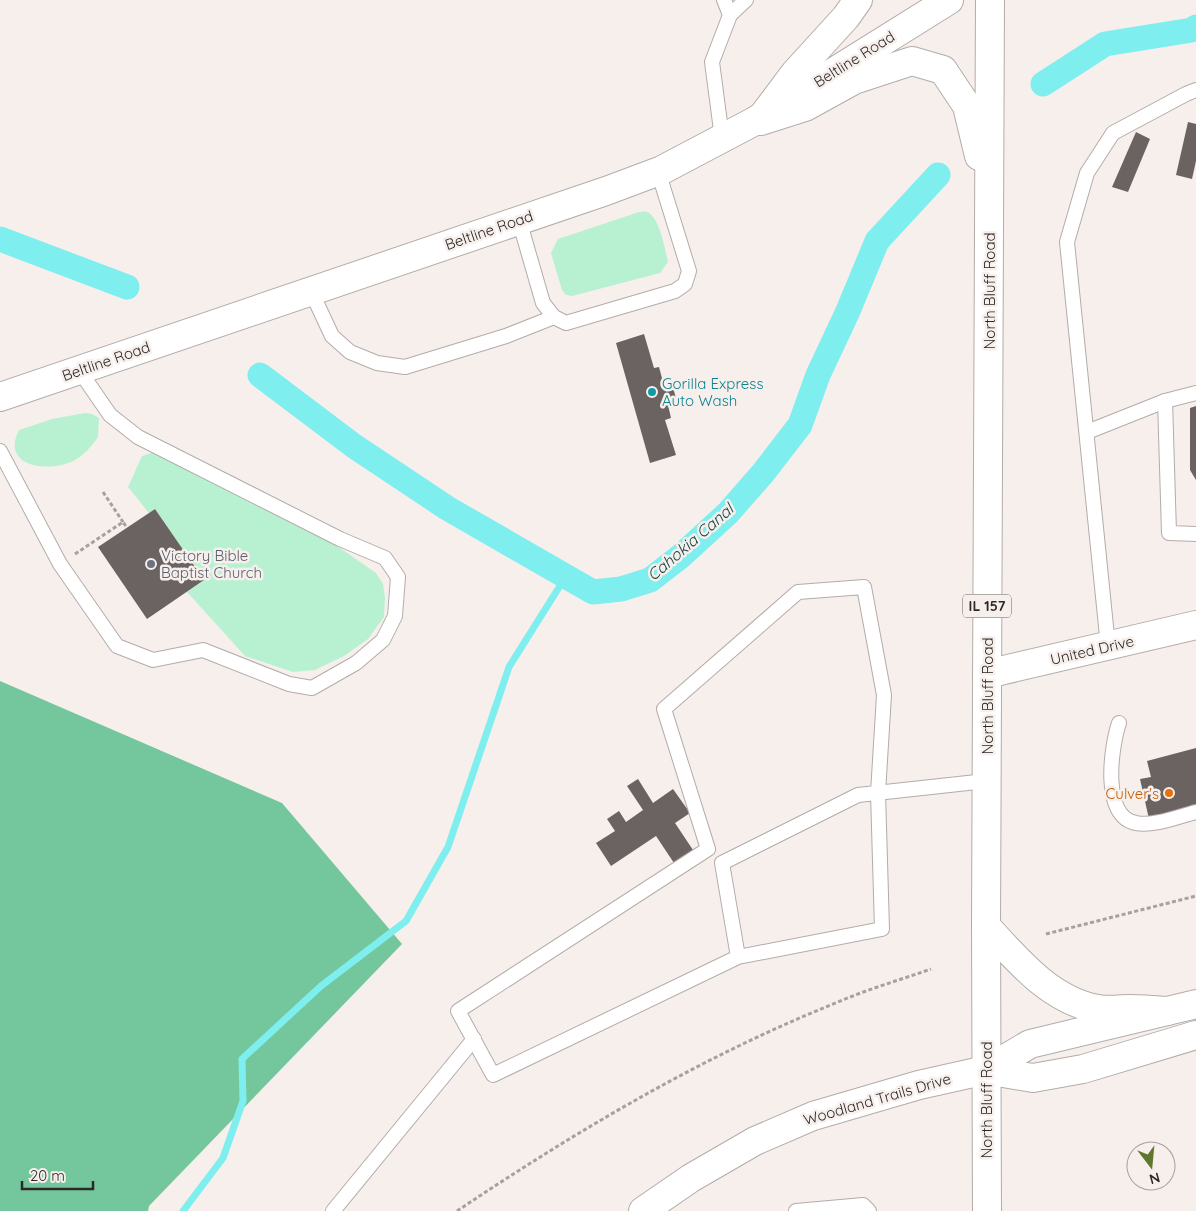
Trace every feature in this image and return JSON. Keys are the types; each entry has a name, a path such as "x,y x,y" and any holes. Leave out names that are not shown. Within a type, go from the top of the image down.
{"main road":[{"path":"858,0 846,17 795,73 758,119 761,121 805,107 854,80 912,61 943,70 967,106 984,177 989,209"},
{"name":"Beltline Road","path":"0,397 606,191 658,171 758,119 949,0"},
{"name":"North Bluff Road","path":"987,1211 986,781 990,0"},
{"name":"United Drive","path":"987,674 1196,625"},
{"path":"986,926 1011,953 1059,995 1079,1005 1100,1010 1168,1011"},
{"path":"986,1070 1030,1044 1196,1004"},
{"path":"986,1070 1033,1078 1083,1070 1196,1035"},
{"name":"Woodland Trails Drive","path":"643,1211 691,1178 755,1141 812,1116 919,1085 986,1070"}],"lane":[{"path":"724,0 730,15"},
{"path":"722,138 712,62 730,15 746,0"},
{"path":"1108,646 1068,242 1087,173 1113,133 1196,90"},
{"path":"519,220 543,303 554,317 566,323 675,291 685,284 689,271 658,171"},
{"path":"311,291 332,336 350,352 377,363 405,367 506,336 554,317"},
{"path":"0,451 60,564 116,646 153,660 203,650 289,684 312,688 356,663 383,640 395,616 398,577 385,558 340,540 138,437 110,415 79,370"},
{"path":"1087,432 1165,401 1196,393"},
{"path":"1165,401 1169,533 1196,534"},
{"path":"708,849 458,1011 493,1075 738,957 882,929 878,793 884,695 864,587 798,592 664,709 708,849 722,863 738,957"},
{"path":"1119,724 1112,744 1112,794 1117,810 1126,819 1134,823 1145,824 1196,812"},
{"path":"722,863 858,795 986,781"},
{"path":"333,1211 474,1040"},
{"path":"796,1211 863,1205 869,1211"}],"path":[{"path":"103,492 127,528"},
{"path":"60,564 123,522"},
{"path":"1046,934 1196,896"},
{"path":"457,1211 523,1167 590,1126 676,1077 748,1041 815,1011 931,969"}],"green space":[{"path":"639,212 646,212 652,215 659,227 668,262 660,273 572,296 566,295 562,290 551,253 558,239"},
{"path":"85,413 99,418 98,437 87,451 73,461 63,465 40,466 29,464 21,459 16,452 15,442 19,430 52,419"},
{"path":"151,453 157,454 330,541 376,573 383,584 385,598 384,617 368,639 344,656 315,670 293,672 245,656 187,592 204,580 155,509 149,513 128,487 142,456"},
{"path":"0,681 282,803 402,944 149,1206 148,1211 0,1211"}],"building":[{"path":"1188,122 1196,124 1196,161 1192,179 1176,175"},
{"path":"1136,132 1150,139 1128,192 1112,187"},
{"name":"Gorilla Express Auto Wash","path":"644,334 654,368 659,367 663,382 671,380 677,402 668,405 671,418 665,420 676,455 650,463 616,343"},
{"path":"1196,406 1196,480 1190,470 1190,408"},
{"name":"Victory Bible Baptist Church","path":"155,509 204,580 147,619 98,547"},
{"name":"Culver's","path":"1196,748 1196,806 1149,819 1140,779 1151,777 1147,761"},
{"path":"638,779 653,803 673,789 690,813 675,823 693,850 674,863 656,836 611,866 596,843 615,831 607,819 619,811 626,822 643,810 627,786"}],"waterway":[{"name":"Cahokia Canal","path":"1043,84 1105,44 1192,30 1196,27"},
{"name":"Cahokia Canal","path":"260,375 354,446 447,508 593,592 621,589 650,580 681,556 728,513 763,473 800,425 818,375 848,311 877,241 938,175"},
{"name":"Cahokia Canal","path":"0,239 127,287"},
{"path":"183,1211 223,1158 243,1101 242,1059 321,986 406,921 448,847 509,667 563,581"}],"place":[{"name":"Gorilla Express Auto Wash","path":"652,392"},
{"name":"Victory Bible Baptist Church","path":"151,564"},
{"name":"Culver's","path":"1169,793"}]}
